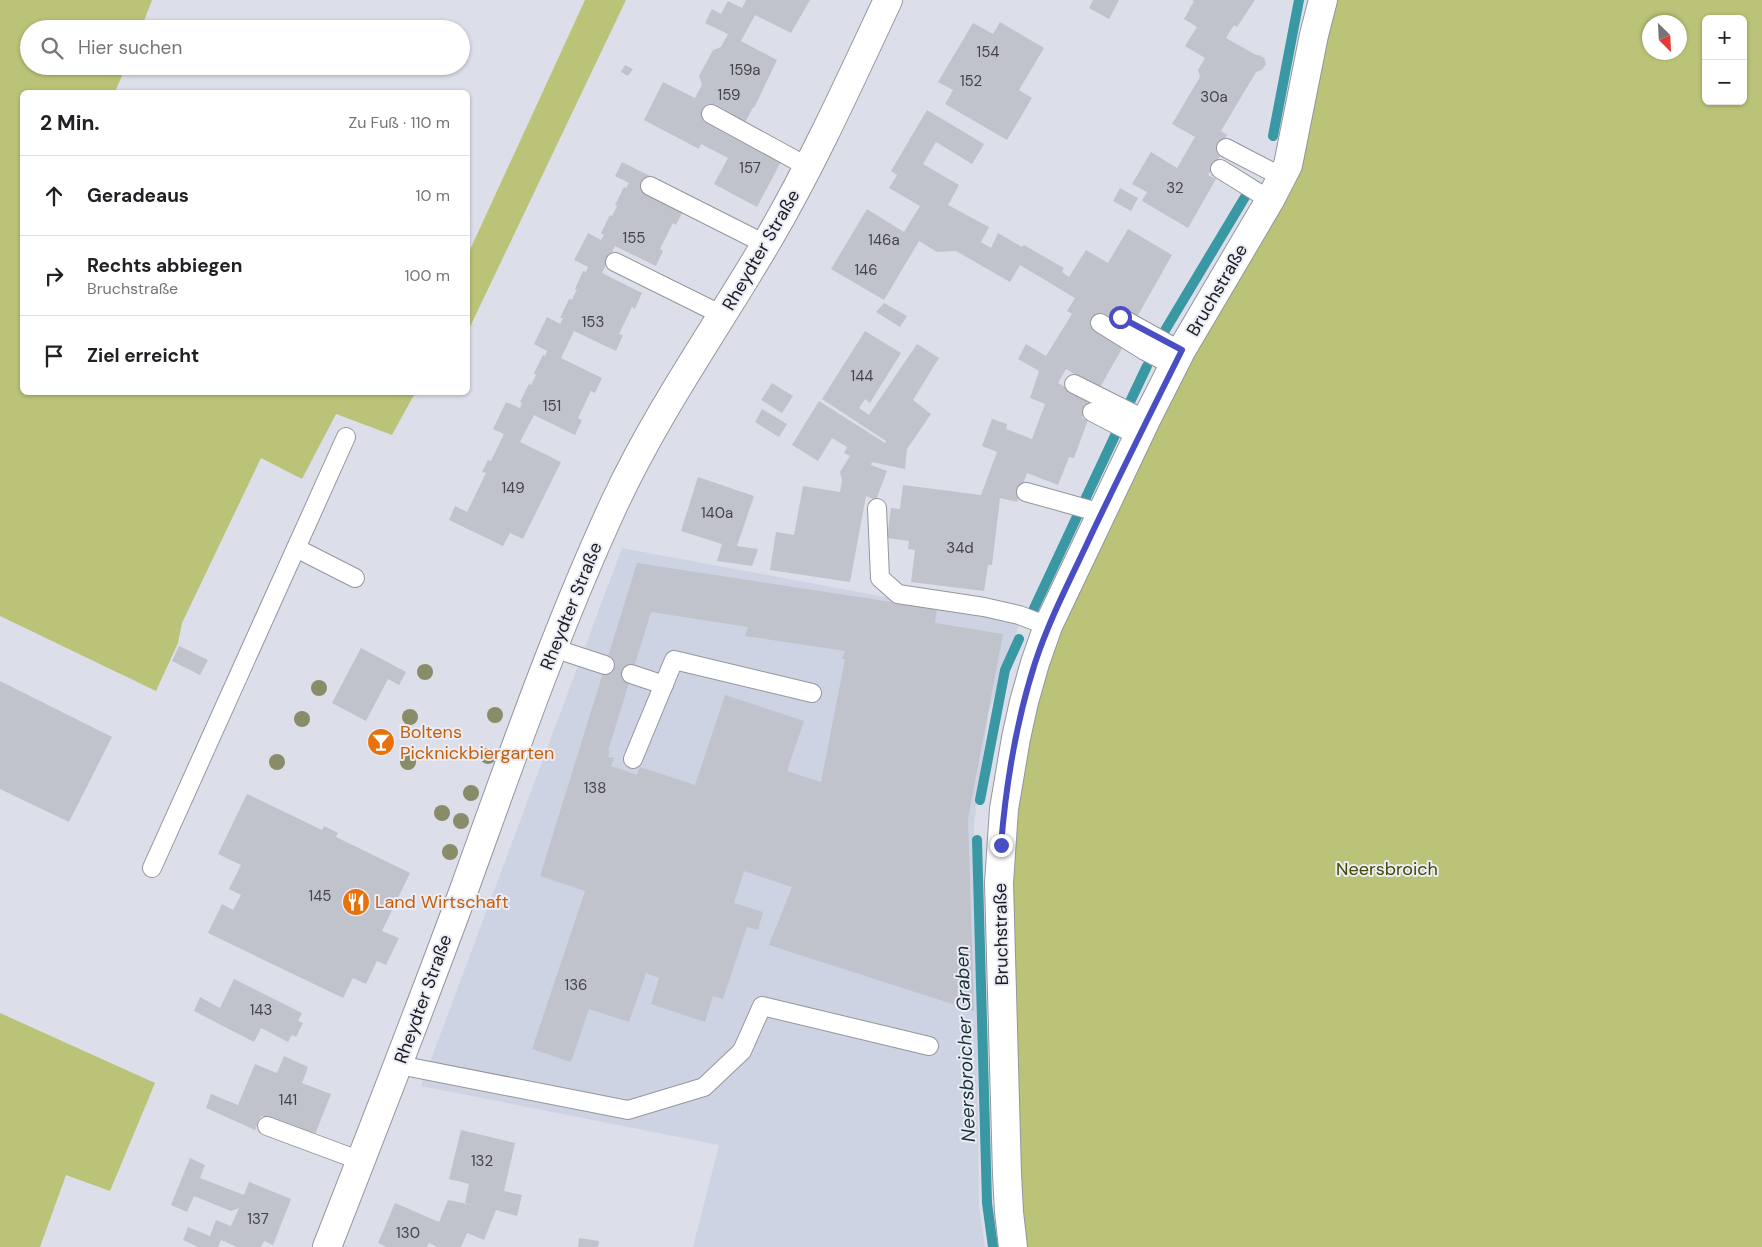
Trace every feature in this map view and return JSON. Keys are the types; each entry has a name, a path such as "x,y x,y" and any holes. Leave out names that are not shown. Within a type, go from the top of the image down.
{"street":[{"name":"Rheydter Straße","path":"328,1247 399,1065 553,648 630,471 662,411 765,244 808,167 888,0"},
{"name":"Bruchstraße","path":"1014,1247 1006,1174 999,883 1004,809 1016,738 1035,663 1042,624 1087,509 1128,421 1267,181 1291,153 1314,35 1323,0"}],"lane":[{"path":"711,114 808,167"},
{"path":"1226,148 1267,181"},
{"path":"1220,169 1242,183 1267,181"},
{"path":"650,186 765,244"},
{"path":"615,262 722,315"},
{"path":"1120,317 1154,334 1166,354"},
{"path":"1100,323 1166,354"},
{"path":"1074,384 1128,421"},
{"path":"1092,412 1128,421"},
{"path":"152,868 346,437"},
{"path":"1026,492 1087,509"},
{"path":"877,508 880,578 898,594 984,607 1019,615 1042,624"},
{"path":"296,548 355,578"},
{"path":"553,648 605,665"},
{"path":"632,759 674,660 812,693"},
{"path":"631,674 664,685"},
{"path":"399,1065 628,1110 704,1087 742,1051 762,1006 929,1046"},
{"path":"267,1126 361,1161"}],"shaded area":[{"path":"622,548 1020,622 989,711 974,824 979,1204 985,1247 693,1247 719,1145 421,1086"}],"green space":[{"path":"0,0 152,0 144,20 20,20 20,75 122,75 116,90 20,90 20,395 414,395 392,435 336,414 302,479 261,458 182,623 178,643 156,691 0,616"},
{"path":"585,0 626,0 470,327 470,250"},
{"name":"Neersbroich","path":"1331,0 1762,0 1762,1247 1024,1247 1018,1201 1012,821 1036,679 1157,415 1293,178"},
{"path":"0,1013 155,1083 110,1191 66,1175 40,1247 0,1247"}],"building":[{"path":"746,0 810,0 791,33 755,15 741,41 777,60 745,123 709,105 702,118 782,160 757,207 714,184 728,158 701,144 699,149 644,120 663,82 695,98 702,85 699,76 713,50 721,47 728,34 705,23 712,9 721,14 728,1 742,8"},
{"path":"1093,0 1119,0 1109,19 1089,8"},
{"path":"1192,0 1255,0 1237,27 1234,25 1226,38 1264,58 1266,64 1262,70 1256,72 1221,131 1227,135 1217,150 1222,153 1208,175 1216,179 1188,228 1142,201 1147,192 1132,184 1151,152 1177,168 1195,137 1172,124 1200,77 1198,70 1205,58 1185,46 1197,27 1184,19 1194,1"},
{"path":"1000,22 1044,48 1019,90 1032,98 1007,140 945,104 953,90 938,82 973,23 993,34"},
{"path":"625,65 633,69 628,76 621,72"},
{"path":"927,110 984,144 972,164 936,142 923,164 959,185 948,205 989,227 981,242 991,248 998,233 1022,247 1024,245 1064,268 1062,272 1069,277 1086,250 1108,263 1128,229 1172,255 1137,317 1121,307 1113,321 1100,313 1092,326 1124,345 1099,389 1066,369 1058,383 1088,400 1082,418 1088,420 1074,458 1069,457 1058,485 1027,473 1017,502 1000,498 992,565 988,565 984,591 911,582 915,550 908,549 909,541 887,538 891,508 900,509 903,485 981,495 997,452 982,446 992,419 1007,424 1006,429 1032,439 1045,404 1030,398 1039,371 1018,359 1026,344 1046,356 1072,314 1067,311 1075,298 1020,265 1010,282 956,251 937,252 919,241 884,300 831,269 867,209 904,232 920,206 889,188 897,175 891,171"},
{"path":"622,162 650,176 643,190 684,209 676,225 673,223 660,249 663,251 656,266 615,246 602,273 642,293 635,309 632,307 619,334 623,335 616,351 574,331 561,358 602,378 595,393 591,391 578,418 582,420 575,435 534,415 520,442 561,462 523,539 510,533 503,546 449,520 455,506 467,512 486,473 482,472 488,460 491,461 504,434 493,429 506,402 520,408 522,403 520,402 536,375 534,373 547,351 534,344 547,317 560,324 563,318 560,318 569,299 572,300 577,290 575,289 583,271 586,272 588,267 574,260 588,233 601,240 604,235 601,233 617,206 615,205 624,187 626,188 629,183 615,176"},
{"path":"1120,188 1138,198 1131,211 1113,201"},
{"path":"884,303 907,316 900,327 876,312"},
{"path":"865,331 901,353 870,403 865,399 859,408 869,415 917,344 939,358 913,400 931,414 907,449 905,469 872,462 871,465 887,471 876,500 866,496 850,582 770,570 776,532 794,535 803,486 840,492 842,480 840,472 850,456 844,453 847,447 832,438 818,461 792,445 819,401 885,443 886,441 822,399"},
{"path":"772,383 793,396 782,413 761,400"},
{"path":"762,409 787,424 779,437 755,422"},
{"path":"698,477 754,496 737,546 758,549 752,566 717,561 722,544 681,531"},
{"path":"637,563 937,609 935,623 1003,634 968,819 974,1011 769,945 792,887 744,871 734,903 763,912 758,930 747,927 723,999 713,996 705,1022 651,1004 659,978 646,973 629,1022 589,1009 571,1062 532,1049 585,891 540,876","holes":["651,612 748,627 745,636 845,651 842,659 845,659 821,782 787,771 804,721 725,695 695,785 640,767 637,775 611,766 614,758 608,757 610,751 608,751"]},
{"path":"179,646 208,660 200,675 172,661"},
{"path":"361,648 406,672 399,685 388,679 366,721 332,703"},
{"path":"0,681 112,737 69,822 0,789"},
{"path":"247,794 322,830 324,826 338,833 336,837 410,873 382,931 399,938 386,965 377,961 366,984 353,978 343,998 208,933 222,904 233,910 241,895 229,889 241,865 218,854"},
{"path":"234,979 302,1013 298,1021 303,1023 296,1037 292,1035 288,1042 261,1028 254,1042 194,1011 200,997 220,1008"},
{"path":"284,1056 308,1067 302,1083 331,1094 314,1137 261,1116 255,1130 206,1108 211,1094 238,1105 255,1064 277,1073"},
{"path":"461,1130 515,1143 504,1191 522,1195 517,1216 496,1210 484,1240 467,1233 461,1247 437,1247 429,1243 427,1247 386,1247 378,1243 395,1203 439,1222 448,1200 472,1205 465,1203 469,1184 449,1179"},
{"path":"190,1158 205,1165 200,1178 244,1195 249,1182 291,1199 273,1245 264,1241 261,1247 237,1247 221,1240 218,1247 198,1247 183,1240 188,1227 210,1236 216,1220 231,1226 239,1208 231,1211 194,1196 187,1212 171,1205"},
{"path":"579,1238 599,1241 598,1247 578,1247"}],"waterway":[{"name":"Neersbroicher Graben","path":"1273,136 1299,0"},
{"name":"Neersbroicher Graben","path":"1164,332 1251,187"},
{"name":"Neersbroicher Graben","path":"1128,406 1147,366"},
{"name":"Neersbroicher Graben","path":"1029,619 1119,427"},
{"name":"Neersbroicher Graben","path":"980,800 1005,670 1019,639"},
{"name":"Neersbroicher Graben","path":"977,840 987,1203 993,1247"}],"place":[{"name":"Boltens Picknickbiergarten","path":"381,742"},
{"name":"Land Wirtschaft","path":"356,902"}],"route":[{"path":"1001,845 1004,809 1016,738 1035,663 1048,626 1146,420 1182,350 1120,317"}]}
